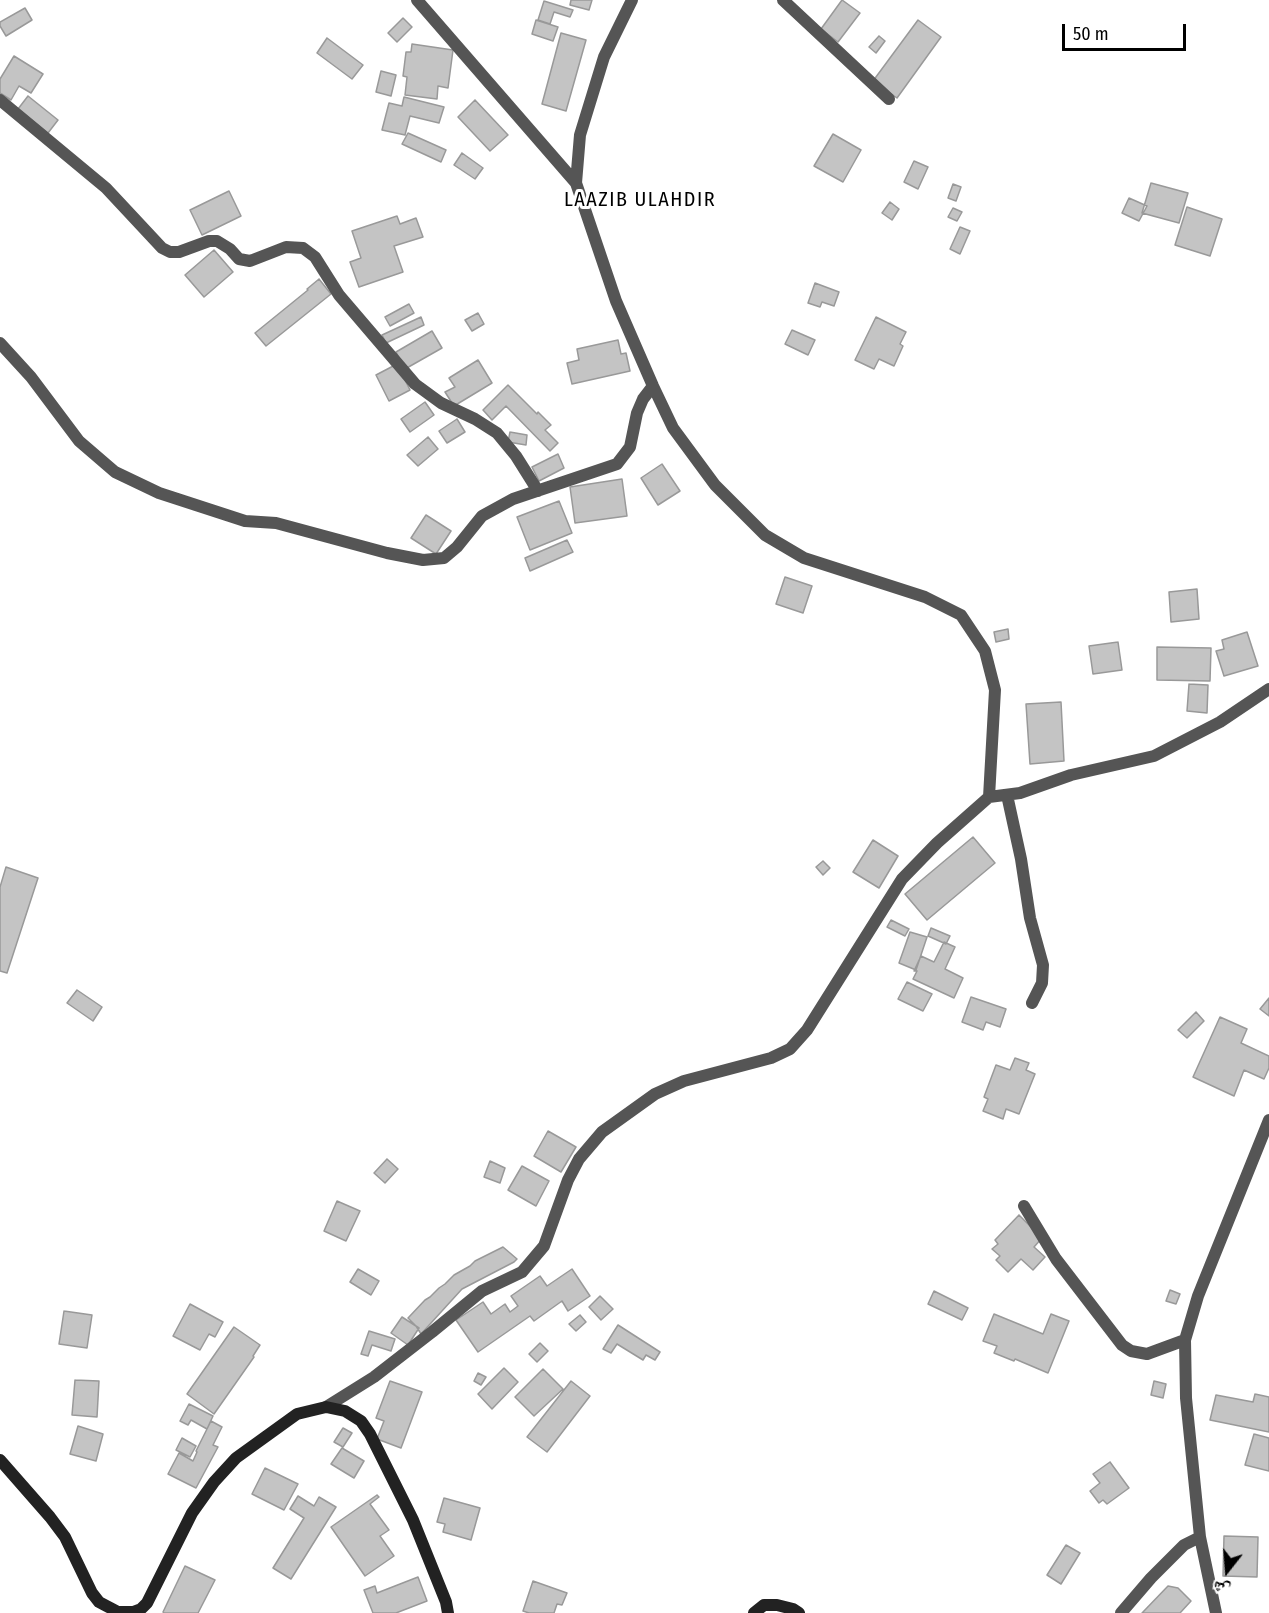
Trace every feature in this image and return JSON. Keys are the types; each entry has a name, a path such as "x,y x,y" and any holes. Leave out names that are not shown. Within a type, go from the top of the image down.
{"main road":[{"path":"0,1460 65,1537 92,1593 99,1602 118,1612 133,1612 147,1603 192,1513 214,1482 236,1458 297,1414 326,1407 345,1411 361,1421 370,1434 413,1520 446,1602 448,1613"},
{"path":"754,1613 764,1605 777,1605 799,1613"}],"street":[{"path":"417,0 576,183 616,301 653,386 673,428 715,485 765,536 804,558 925,597 961,615 986,651 995,690 989,797"},
{"path":"576,183 580,135 604,57 632,0"},
{"path":"783,0 889,99"},
{"path":"0,100 106,188 162,248 170,252 179,252 209,241 217,241 230,249 239,259 250,261 286,247 303,249 315,257 339,295 416,384 441,402 497,433 516,456 537,490"},
{"path":"0,343 31,377 79,441 115,472 159,493 245,521 276,523 387,553 423,560 444,558 457,547 482,516 513,499 617,465 630,447 637,413 643,399 653,386"},
{"path":"326,1407 374,1377 482,1291 522,1272 543,1246 568,1180 579,1160 602,1132 655,1094 684,1082 771,1058 790,1049 807,1030 902,879 937,843 989,797 1020,793 1071,776 1154,756 1220,722 1269,689"},
{"path":"1007,795 1021,859 1030,918 1043,964 1042,983 1032,1003"},
{"path":"1216,1613 1200,1537 1186,1398 1185,1340 1198,1296 1269,1120"},
{"path":"1024,1206 1056,1259 1122,1345 1131,1351 1148,1354 1185,1340"},
{"path":"1121,1613 1184,1545 1200,1537"}],"building":[{"path":"571,0 592,0 589,10 570,5"},
{"path":"842,0 860,13 838,42 821,29"},
{"path":"544,1 573,10 570,17 554,12 550,24 538,20"},
{"path":"25,8 32,20 6,36 0,22"},
{"path":"403,18 412,27 397,42 388,33"},
{"path":"536,20 558,27 553,41 532,34"},
{"path":"918,20 941,37 897,98 873,81"},
{"path":"561,33 586,40 566,111 542,104"},
{"path":"879,36 885,41 876,53 869,47"},
{"path":"327,38 363,65 352,79 317,53"},
{"path":"412,44 453,50 448,88 438,86 437,99 405,95 407,77 403,76 406,52 411,52"},
{"path":"14,56 43,74 31,93 19,86 11,100 0,93 0,79"},
{"path":"381,71 396,75 391,96 376,92"},
{"path":"28,96 58,120 48,133 18,109"},
{"path":"404,97 444,107 439,123 410,116 405,135 382,130 389,103 402,106"},
{"path":"475,100 508,135 490,151 458,117"},
{"path":"408,133 446,150 441,162 402,144"},
{"path":"833,134 861,150 843,182 814,166"},
{"path":"462,153 483,168 475,179 454,165"},
{"path":"914,161 928,167 918,189 904,182"},
{"path":"1151,183 1188,193 1179,223 1142,213"},
{"path":"953,184 961,187 956,201 948,198"},
{"path":"229,191 241,216 202,235 190,210"},
{"path":"1129,198 1147,206 1139,221 1122,213"},
{"path":"890,202 899,209 892,220 882,213"},
{"path":"1187,207 1222,219 1210,256 1175,245"},
{"path":"953,208 962,212 957,221 948,217"},
{"path":"397,216 400,224 416,218 423,237 394,246 403,272 359,287 350,262 361,258 352,231"},
{"path":"960,227 970,231 960,254 950,249"},
{"path":"214,250 233,272 204,297 185,275"},
{"path":"319,279 331,294 266,346 255,333"},
{"path":"815,283 839,292 834,306 822,302 820,307 808,303"},
{"path":"409,304 414,313 390,326 385,317"},
{"path":"478,313 484,324 472,331 465,320"},
{"path":"421,317 424,325 386,343 382,335"},
{"path":"876,317 906,332 900,344 903,346 894,366 879,359 874,369 855,360"},
{"path":"792,330 815,340 808,355 785,344"},
{"path":"432,331 442,348 405,369 396,352"},
{"path":"618,340 621,354 626,353 630,371 572,384 567,363 579,360 577,349"},
{"path":"478,360 492,383 454,406 445,392 455,387 449,378"},
{"path":"397,364 410,390 389,401 376,375"},
{"path":"508,385 551,425 545,430 558,443 550,451 506,406 492,420 483,410"},
{"path":"425,402 434,415 410,432 401,419"},
{"path":"457,419 465,432 447,443 439,431"},
{"path":"510,432 527,435 526,445 508,442"},
{"path":"428,437 438,449 418,466 407,455"},
{"path":"558,454 564,468 539,481 532,467"},
{"path":"662,464 680,491 658,505 641,478"},
{"path":"622,479 627,516 575,523 570,487"},
{"path":"559,501 572,533 530,550 517,517"},
{"path":"426,515 451,531 436,554 411,538"},
{"path":"567,540 573,552 530,571 525,558"},
{"path":"785,577 812,586 803,613 776,604"},
{"path":"1197,589 1199,619 1171,622 1169,592"},
{"path":"1008,629 1009,639 996,642 994,632"},
{"path":"1247,632 1258,666 1224,676 1216,651 1224,649 1222,640"},
{"path":"1118,642 1122,670 1093,674 1089,646"},
{"path":"1157,647 1211,648 1210,681 1157,680"},
{"path":"1189,684 1208,685 1207,713 1187,711"},
{"path":"1061,702 1064,761 1030,764 1026,704"},
{"path":"973,837 995,863 927,920 905,894"},
{"path":"873,840 898,856 879,888 853,872"},
{"path":"823,861 830,868 823,875 816,867"},
{"path":"6,867 38,878 7,973 0,971 0,887"},
{"path":"891,920 909,929 905,936 887,927"},
{"path":"931,928 950,936 946,944 928,936"},
{"path":"910,932 927,937 916,970 899,963"},
{"path":"944,942 955,947 945,969 963,978 954,998 913,979 921,956 934,962"},
{"path":"907,982 932,994 923,1011 898,999"},
{"path":"77,990 102,1007 93,1021 67,1003"},
{"path":"971,997 1006,1009 1000,1027 986,1022 983,1030 962,1022"},
{"path":"1269,998 1269,1016 1260,1009"},
{"path":"1196,1012 1204,1021 1187,1038 1178,1030"},
{"path":"1220,1017 1247,1029 1241,1043 1269,1056 1269,1068 1264,1079 1244,1070 1234,1096 1193,1077"},
{"path":"1015,1058 1029,1063 1026,1070 1035,1074 1019,1114 1006,1109 1003,1119 983,1111 988,1099 984,1097 996,1065 1010,1070"},
{"path":"548,1131 576,1147 561,1172 534,1156"},
{"path":"387,1159 398,1169 385,1183 374,1173"},
{"path":"490,1161 505,1168 500,1183 484,1177"},
{"path":"522,1166 549,1181 536,1206 508,1190"},
{"path":"337,1201 360,1211 346,1241 324,1231"},
{"path":"1019,1215 1042,1238 1034,1247 1045,1257 1033,1270 1021,1259 1008,1272 996,1260 1000,1256 992,1249 998,1244 995,1240"},
{"path":"503,1247 517,1259 462,1289 421,1334 408,1318 454,1275"},
{"path":"358,1269 379,1281 371,1295 350,1282"},
{"path":"572,1269 590,1296 568,1311 562,1301 534,1321 530,1316 478,1352 456,1320 483,1302 491,1314 505,1304 510,1312 518,1306 511,1296 540,1276 547,1286"},
{"path":"1170,1290 1180,1294 1176,1304 1166,1301"},
{"path":"934,1291 968,1308 962,1320 928,1304"},
{"path":"600,1296 613,1309 601,1320 589,1307"},
{"path":"190,1304 223,1322 215,1337 209,1334 200,1350 173,1336"},
{"path":"64,1311 92,1315 87,1348 59,1344"},
{"path":"994,1314 1043,1334 1051,1314 1069,1321 1048,1373 994,1353 997,1346 983,1341"},
{"path":"580,1315 586,1322 576,1331 569,1324"},
{"path":"402,1317 419,1328 408,1345 391,1333"},
{"path":"618,1325 660,1352 655,1360 646,1355 643,1360 617,1344 611,1353 603,1349"},
{"path":"234,1327 260,1345 214,1414 187,1394"},
{"path":"369,1331 395,1339 391,1351 372,1345 368,1356 361,1354"},
{"path":"540,1343 548,1351 537,1362 529,1354"},
{"path":"504,1368 518,1382 492,1409 478,1394"},
{"path":"543,1369 563,1389 534,1416 515,1397"},
{"path":"478,1373 486,1377 481,1385 474,1381"},
{"path":"75,1380 99,1381 97,1417 72,1415"},
{"path":"390,1381 422,1392 401,1448 377,1439 384,1421 376,1418"},
{"path":"571,1381 590,1396 547,1452 527,1437"},
{"path":"1154,1381 1166,1384 1163,1398 1151,1395"},
{"path":"1255,1394 1269,1397 1269,1432 1210,1420 1216,1395 1253,1402"},
{"path":"189,1404 213,1416 207,1429 191,1420 188,1425 180,1421"},
{"path":"211,1421 222,1427 213,1445 218,1447 196,1488 168,1474 179,1453 193,1461"},
{"path":"78,1426 103,1434 96,1461 70,1454"},
{"path":"343,1428 352,1433 343,1447 334,1442"},
{"path":"1254,1434 1269,1438 1269,1471 1245,1465"},
{"path":"182,1438 196,1446 190,1457 176,1450"},
{"path":"342,1448 364,1461 354,1478 331,1464"},
{"path":"1110,1462 1129,1488 1107,1504 1103,1500 1099,1503 1090,1491 1100,1483 1093,1474"},
{"path":"265,1468 298,1484 284,1510 252,1494"},
{"path":"377,1495 379,1497 370,1504 389,1530 380,1536 394,1556 365,1576 331,1527"},
{"path":"298,1496 314,1506 319,1497 336,1507 291,1579 273,1568 304,1518 290,1509"},
{"path":"444,1498 480,1508 471,1540 443,1532 445,1524 437,1522"},
{"path":"1224,1536 1258,1537 1257,1577 1223,1576"},
{"path":"1066,1545 1080,1553 1061,1584 1047,1575"},
{"path":"185,1566 215,1580 198,1613 164,1613 163,1612"},
{"path":"418,1577 427,1601 396,1613 373,1613 364,1590 375,1586 377,1593"},
{"path":"533,1581 567,1593 562,1605 557,1604 554,1613 523,1611"},
{"path":"1168,1586 1178,1588 1191,1601 1180,1613 1142,1613"}],"district":[{"name":"LAAZIB ULAHDIR","path":"640,200"}]}
